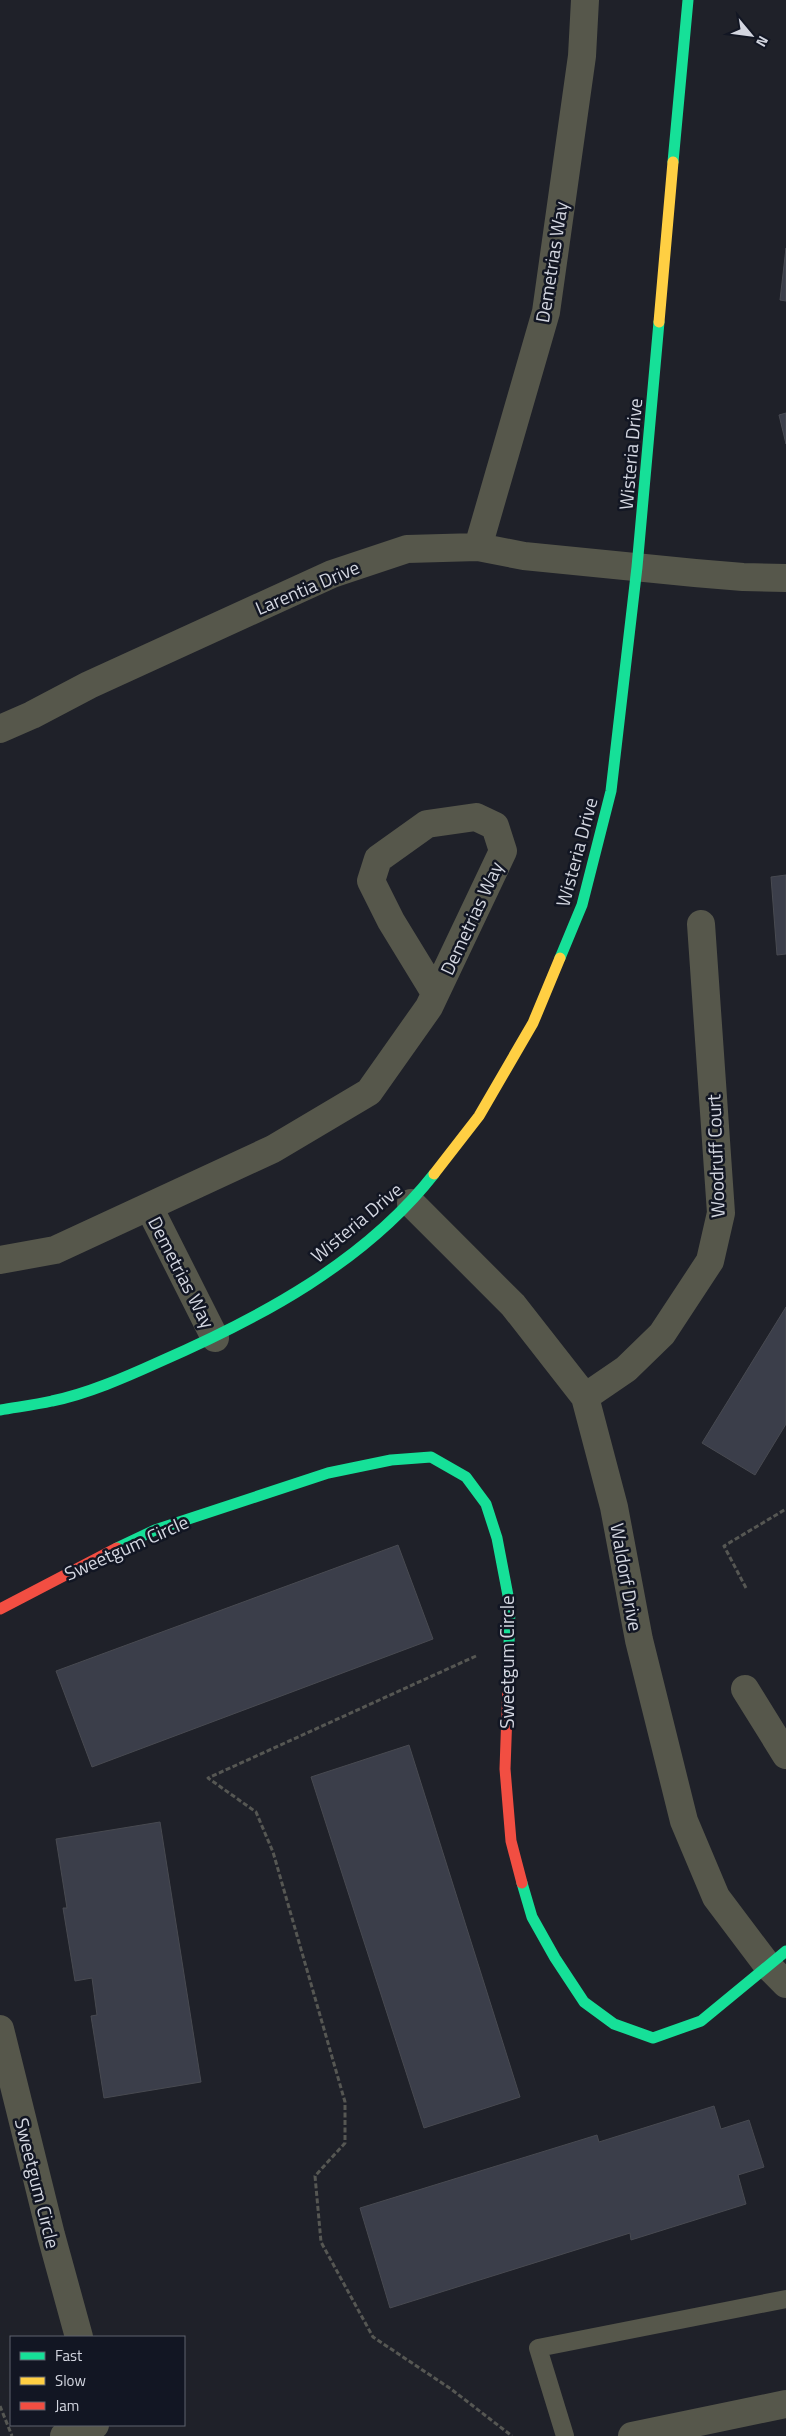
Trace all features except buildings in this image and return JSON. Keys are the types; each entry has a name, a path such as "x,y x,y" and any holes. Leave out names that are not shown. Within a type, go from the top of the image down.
{"street":[{"name":"Demetrias Way","path":"478,547 546,312 582,56 585,0"},
{"name":"Wisteria Drive","path":"0,1410 54,1401 130,1375 216,1338 284,1300 345,1259 410,1203 479,1116 533,1022 582,905 610,791 637,567 688,0"},
{"name":"Larentia Drive","path":"0,729 32,715 89,685 332,574 407,548 478,547 524,556 743,577 786,578"},
{"name":"Demetrias Way","path":"0,1260 55,1250 273,1149 369,1092 429,1007 502,851 495,826 476,817 427,824 378,859 371,881 391,921 434,994"},
{"name":"Woodruff Court","path":"586,1397 626,1368 662,1334 710,1261 721,1213 701,924"},
{"name":"Waldorf Drive","path":"410,1203 513,1305 586,1397 614,1506 639,1640 684,1821 716,1897 780,1967"},
{"name":"Demetrias Way","path":"149,1206 216,1338"},
{"name":"Sweetgum Circle","path":"0,1609 155,1530 328,1473 391,1460 431,1457 466,1477 486,1504 497,1538 510,1606 505,1769 511,1841 532,1917 555,1958 584,2002 614,2024 654,2038 701,2021 780,1967"},
{"path":"745,1689 786,1755"},
{"name":"Sweetgum Circle","path":"0,2029 50,2235 79,2336"},
{"path":"632,2436 786,2404"},
{"path":"64,2436 92,2426"}],"lane":[{"path":"565,2436 538,2348 786,2298"}],"path":[{"path":"746,1588 724,1546 786,1509"},
{"path":"509,1641 208,1778 256,1812 273,1852 345,2102 345,2143 315,2176 321,2242 373,2337 450,2390 512,2436"},
{"path":"0,2406 12,2436"}],"traffic: fast":[{"path":"673,162 688,0"},
{"path":"560,958 582,905 611,791 637,567 659,322"},
{"path":"0,1410 65,1398 106,1385 197,1345 272,1306 308,1285 343,1261 407,1206 434,1174"},
{"path":"117,1548 155,1530 328,1473 391,1460 431,1457 466,1477 486,1504 497,1538 510,1606 508,1684"},
{"path":"522,1883 532,1917 555,1958 584,2002 614,2024 653,2038 701,2021 786,1951"}],"traffic: slow":[{"path":"659,322 673,162"},
{"path":"434,1174 479,1116 533,1023 560,958"}],"traffic: jam":[{"path":"0,1609 117,1548"},
{"path":"508,1684 505,1769 511,1841 522,1883"}]}
